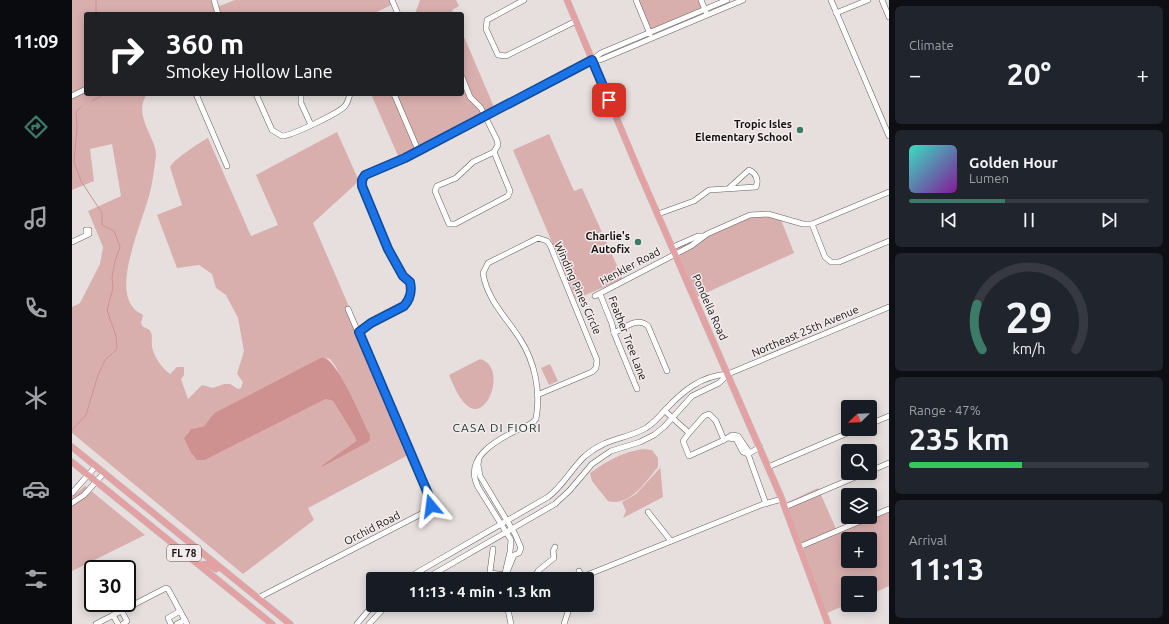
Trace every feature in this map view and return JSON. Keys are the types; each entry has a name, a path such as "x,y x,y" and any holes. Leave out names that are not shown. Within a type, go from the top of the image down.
{"main road":[{"name":"Pondella Road","path":"567,0 640,174 782,499 828,624"},
{"name":"FL 78","path":"72,447 290,624"},
{"name":"FL 78","path":"72,462 272,624"},
{"path":"200,565 205,564 212,566 267,610 279,615"}],"street":[{"path":"214,0 217,12"},
{"path":"392,0 397,12"},
{"path":"524,0 487,20 486,29 491,42 496,52 502,57 576,21"},
{"path":"636,0 652,38"},
{"path":"701,0 708,15"},
{"path":"359,332 371,323 404,306 411,296 410,282 403,276 386,245 362,186 362,180 365,175 418,150 592,60 601,53 727,0"},
{"path":"592,60 600,60 744,0"},
{"path":"830,0 889,136"},
{"path":"836,13 868,0"},
{"path":"882,0 889,17"},
{"path":"626,42 629,48"},
{"path":"464,82 470,96 479,105 498,145 494,152 473,162 456,178 437,186 435,191 449,224 455,224 508,196 510,191 494,152"},
{"path":"72,96 84,90"},
{"path":"197,96 227,166"},
{"path":"257,96 269,125 277,135 288,136 342,108 349,96"},
{"path":"301,96 301,103 311,125"},
{"path":"395,96 418,150"},
{"path":"658,214 694,201 709,190 756,187 757,179 753,172 749,170 729,188"},
{"path":"889,192 812,224 825,257 831,262 839,262 889,241"},
{"name":"Henkler Road","path":"595,296 698,236 704,236 750,215 768,214 803,224 812,224"},
{"path":"72,242 86,234"},
{"name":"Winding Pines Circle","path":"481,454 500,439 534,421 537,415 535,373 523,344 496,306 483,273 486,266 491,262 538,238 547,241 550,245 597,360 596,368 592,372 537,395"},
{"name":"Feather Tree Lane","path":"600,294 637,389"},
{"name":"Northeast 25th Avenue","path":"728,374 889,307"},
{"name":"Orchid Road","path":"258,598 423,513 431,506 429,496 348,309"},
{"path":"614,333 633,323 642,322 648,326 667,371"},
{"path":"418,572 550,495 562,484 581,460 595,448 615,438 647,427 665,411 683,391 693,384 715,375 728,374"},
{"path":"437,572 555,504 570,490 592,464 604,455 654,435 692,396 719,383 728,374"},
{"path":"665,411 689,433"},
{"path":"726,439 716,421 709,414 704,416 683,441 689,456 726,439 732,435 738,436 748,453 766,504"},
{"path":"877,421 889,416"},
{"path":"768,467 841,436"},
{"path":"748,453 760,447"},
{"path":"481,454 478,465 479,472 506,520 509,530 511,546 506,572"},
{"path":"481,454 475,462 474,480 500,524 509,530 521,548 519,553 514,555 508,572"},
{"path":"877,468 889,463"},
{"path":"72,493 96,466"},
{"path":"72,504 97,482 104,473"},
{"path":"785,507 849,480"},
{"path":"550,495 555,504"},
{"path":"594,572 782,499"},
{"path":"799,547 889,509"},
{"path":"648,512 671,541"},
{"path":"538,572 539,569 554,558 553,551 555,547"},
{"path":"490,572 493,549"},
{"path":"136,603 166,588 186,622 177,624"},
{"path":"171,624 168,618 180,611"},
{"path":"96,624 118,612"},
{"path":"122,612 127,622 123,624"},
{"path":"356,624 367,612"},
{"path":"369,624 380,612"},
{"path":"508,612 511,624"},
{"path":"564,624 569,612"},
{"path":"113,615 118,624"}],"shaded area":[{"path":"72,0 212,0 215,12 84,12 84,88 72,94"},
{"path":"235,0 391,0 393,4 377,12 220,12 219,6"},
{"path":"420,0 456,0 459,6 452,10 453,12 416,12"},
{"path":"636,0 703,0 706,7 650,31"},
{"path":"464,37 494,107 399,158 372,96 464,96"},
{"path":"84,92 84,96 146,96 143,102 142,110 156,155 148,200 129,262 127,291 130,303 143,315 141,323 143,327 147,328 151,332 153,351 161,365 170,374 177,367 184,367 184,375 181,379 188,399 202,385 213,388 224,384 230,384 238,389 241,388 243,382 237,374 244,351 238,318 226,295 216,288 212,274 199,265 177,268 157,215 182,205 170,167 187,151 208,138 251,236 278,225 256,175 337,132 359,181 313,223 412,453 308,508 314,520 243,574 72,433 72,307 80,303 100,264 103,247 88,211 121,196 112,144 90,149 94,181 72,190 72,98","holes":["322,357 330,359 336,367 367,443 322,467 321,466 356,441 333,401 326,399 205,460 200,460 193,456 189,447 187,433 194,428 204,426 214,413"]},
{"path":"549,134 574,191 582,188 623,279 576,299 513,150"},
{"path":"748,215 780,217 794,253 697,297 674,244"},
{"path":"322,357 328,360 335,368 349,391 370,435 370,440 367,443 322,467 321,466 356,441 333,401 326,399 205,460 197,460 191,453 184,438 191,429 204,426 214,413"},
{"path":"480,359 488,364 492,371 494,381 488,399 483,406 476,409 469,407 462,401 449,375"},
{"path":"550,364 558,381 549,385 541,368"},
{"path":"643,449 652,450 658,458 658,467 637,492 630,497 616,502 608,501 592,481 590,473 628,452"},
{"path":"660,464 663,497 623,518 626,511 622,502 636,494 660,468"},
{"path":"85,486 145,535 94,560 84,560 84,565 72,571 72,497"},
{"path":"818,488 837,531 852,524 877,524 877,513 889,507 889,586 877,592 877,576 841,576 841,607 827,613 786,503"}],"waterway":[{"path":"96,0 96,12"},
{"path":"92,101 101,96"},
{"path":"72,430 86,415 98,375 105,360 117,349 116,336 107,310 113,288 112,277 115,261 120,247 114,231 102,225 102,213 81,181 74,162 77,127 76,112 81,107"}],"place":[{"name":"Tropic Isles Elementary School","path":"800,130"},
{"name":"Charlie's Autofix","path":"638,242"}],"district":[{"name":"CASA DI FIORI","path":"497,427"}],"route":[{"path":"431,506 431,500 359,332 362,328 404,306 411,296 410,282 403,276 386,245 380,227 362,186 362,180 365,175 405,158 576,67 592,60 609,100"}]}
